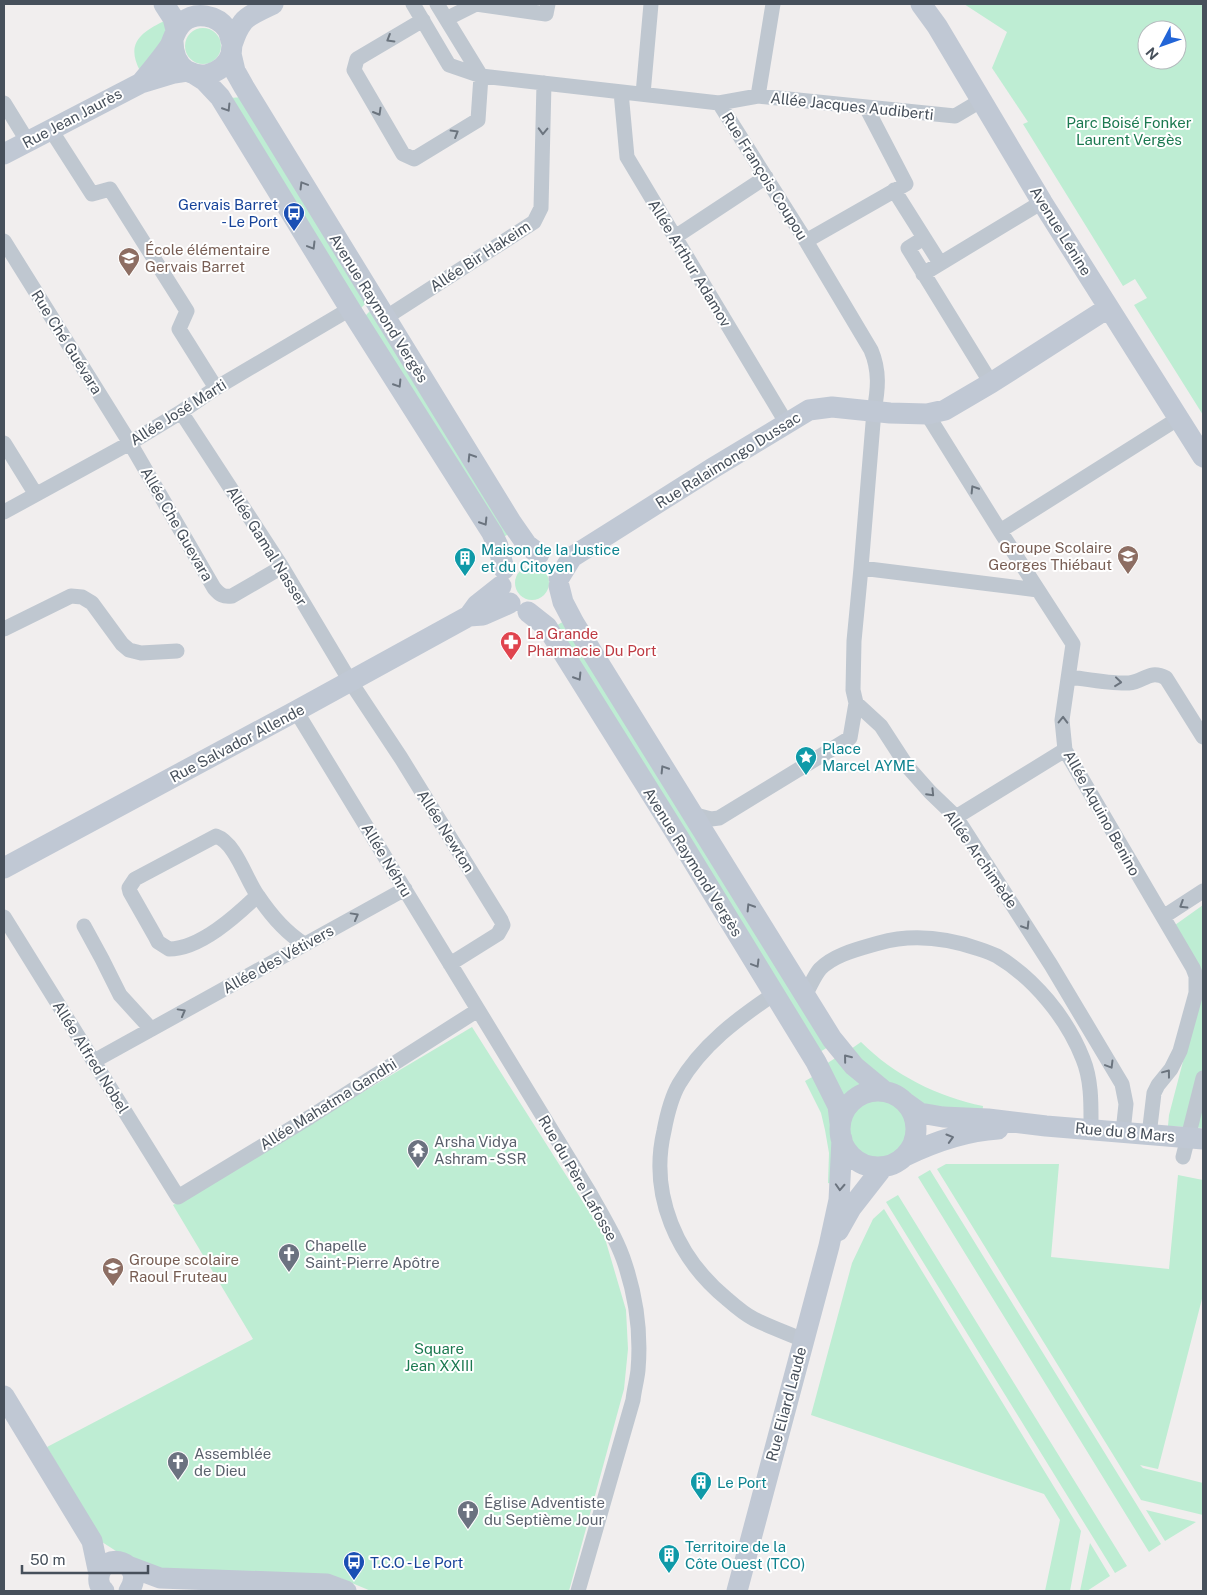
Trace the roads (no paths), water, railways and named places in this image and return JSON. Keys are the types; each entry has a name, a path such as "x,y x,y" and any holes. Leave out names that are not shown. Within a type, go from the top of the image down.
{"main road":[{"path":"164,4 173,18 173,50 175,58 180,65 190,72"},
{"path":"141,82 174,73 190,72 205,75 216,71 225,64 244,20 273,4"},
{"name":"Avenue Lénine","path":"921,4 937,26 1042,202 1203,457"},
{"path":"208,13 228,30 231,48"},
{"path":"141,82 163,56 183,22 191,17 208,13 244,20"},
{"name":"Avenue Raymond Vergès","path":"231,48 235,71 244,87 385,318 526,545 541,555"},
{"name":"Avenue Raymond Vergès","path":"190,72 205,81 220,97 350,309 492,533 498,546 511,593 547,627 682,843 816,1062 838,1106 841,1131"},
{"name":"Rue Jean Jaurès","path":"4,154 141,82"},
{"name":"Rue Ralaimongo Dussac","path":"572,557 809,410 832,407 928,414 944,410 1108,308"},
{"path":"522,554 541,555 572,557 559,582 552,602 545,608 537,611 511,593 508,562 522,554"},
{"path":"541,555 551,562 556,569 559,582"},
{"name":"Avenue Raymond Vergès","path":"559,582 563,602 569,614 832,1039 854,1066 883,1090"},
{"name":"Rue Salvador Allende","path":"4,868 469,616 477,605 511,593"},
{"path":"883,1090 906,1102 916,1124 915,1136 912,1146 904,1156 893,1164 872,1166 862,1163 853,1157 846,1149 841,1131 844,1112 851,1102 860,1095 883,1090"},
{"name":"Rue du 8 Mars","path":"906,1102 920,1113 943,1117 988,1119 1123,1132 1192,1144"},
{"name":"Rue du 8 Mars","path":"904,1156 921,1148 961,1135 987,1130 1046,1126"},
{"name":"Rue Eliard Laude","path":"737,1591 839,1200 841,1131"},
{"name":"Rue Eliard Laude","path":"828,1246 851,1208 883,1166"},
{"path":"4,1396 92,1541 107,1577"},
{"path":"107,1577 133,1572 133,1586 129,1591"},
{"path":"107,1577 327,1584 346,1591"},
{"path":"129,1591 160,1578"}],"street":[{"name":"Rue François Coupou","path":"413,4 449,65 481,76 719,103 806,241 871,350 875,360 877,376 877,395 874,411"},
{"path":"422,20 357,59 354,70 403,154 414,159 478,120 481,76 437,4"},
{"path":"446,19 476,4 546,14 548,4"},
{"path":"643,94 651,4"},
{"path":"758,96 773,4"},
{"name":"Allée Bir Hakeim","path":"385,318 534,222 541,208 544,83"},
{"name":"Allée Arthur Adamov","path":"621,92 627,157 787,424"},
{"name":"Allée Jacques Audiberti","path":"719,103 758,96 955,116 982,100"},
{"path":"4,103 28,142"},
{"path":"806,241 906,184 866,107"},
{"path":"51,130 92,194 110,189 187,311 179,329 216,388"},
{"path":"675,237 766,178"},
{"path":"894,190 940,264"},
{"path":"923,274 1042,202"},
{"path":"924,238 908,248 990,383"},
{"name":"Rue Ché Guévara","path":"4,241 130,443"},
{"name":"Allée José Marti","path":"4,512 35,493 130,443 216,388 350,309"},
{"path":"692,814 711,819 719,818 850,738 856,703 853,690 854,641 862,568 874,411"},
{"name":"Allée Gamal Nasser","path":"181,412 282,567 350,681"},
{"path":"928,414 1038,590"},
{"path":"1000,531 1180,418"},
{"path":"4,443 35,493"},
{"name":"Allée Che Guevara","path":"130,443 214,588 220,595 232,596 282,567"},
{"path":"862,568 1038,590"},
{"name":"Allée Aquino Benino","path":"1038,590 1073,644 1070,677 1062,720 1065,750 1196,976 1196,993 1180,1051 1154,1094 1149,1135"},
{"path":"4,629 71,596 82,597 92,603 122,644 129,650 141,653 177,651"},
{"path":"1070,677 1130,683 1140,681 1147,676 1166,678 1203,737"},
{"name":"Allée Newton","path":"350,681 401,758 501,920 503,926 498,934 450,964"},
{"name":"Allée Archimède","path":"856,703 881,726 907,766 956,817 1051,964 1122,1084 1126,1104 1123,1132"},
{"name":"Allée Néhru","path":"296,711 478,1010"},
{"path":"956,817 1065,750"},
{"path":"713,848 713,836 719,818"},
{"path":"257,896 222,927 185,946 169,949 158,942 129,888 135,879 216,836 228,843 257,896 286,930 304,944"},
{"name":"Allée des Vétivers","path":"94,1061 404,889"},
{"path":"1163,917 1203,891"},
{"name":"Allée Alfred Nobel","path":"4,917 178,1197"},
{"path":"84,926 120,995 151,1029"},
{"path":"805,995 821,969 844,953 894,938 932,938 964,944 995,955 1024,975 1048,1000 1066,1026 1083,1059 1091,1090 1091,1130"},
{"path":"774,994 742,1016 708,1046 678,1086 669,1110 662,1140 659,1158 660,1181 664,1205 672,1228 683,1249 715,1289 753,1319 803,1340"},
{"name":"Allée Mahatma Gandhi","path":"178,1197 310,1117 478,1010"},
{"name":"Rue du Père Lafosse","path":"478,1010 609,1228 625,1263 635,1308 639,1344 638,1371 632,1400 578,1591"},
{"path":"1192,1144 1203,1078"}],"place":[{"name":"Gervais Barret - Le Port","path":"294,232"},
{"name":"École élémentaire Gervais Barret","path":"129,277"},
{"name":"Groupe Scolaire Georges Thiébaut","path":"1128,575"},
{"name":"Maison de la Justice et du Citoyen","path":"465,577"},
{"name":"La Grande Pharmacie Du Port","path":"511,661"},
{"name":"Place Marcel AYME","path":"806,776"},
{"name":"Arsha Vidya Ashram - SSR","path":"418,1169"},
{"name":"Chapelle Saint-Pierre Apôtre","path":"289,1273"},
{"name":"Groupe scolaire Raoul Fruteau","path":"113,1287"},
{"name":"Assemblée de Dieu","path":"178,1481"},
{"name":"Le Port","path":"701,1501"},
{"name":"Église Adventiste du Septième Jour","path":"468,1530"},
{"name":"Territoire de la Côte Ouest (TCO)","path":"669,1574"},
{"name":"T.C.O - Le Port","path":"354,1581"}],"park label":[{"name":"Parc Boisé Fonker Laurent Vergès","path":"1129,130"},
{"name":"Square Jean XXIII","path":"439,1356"}]}
